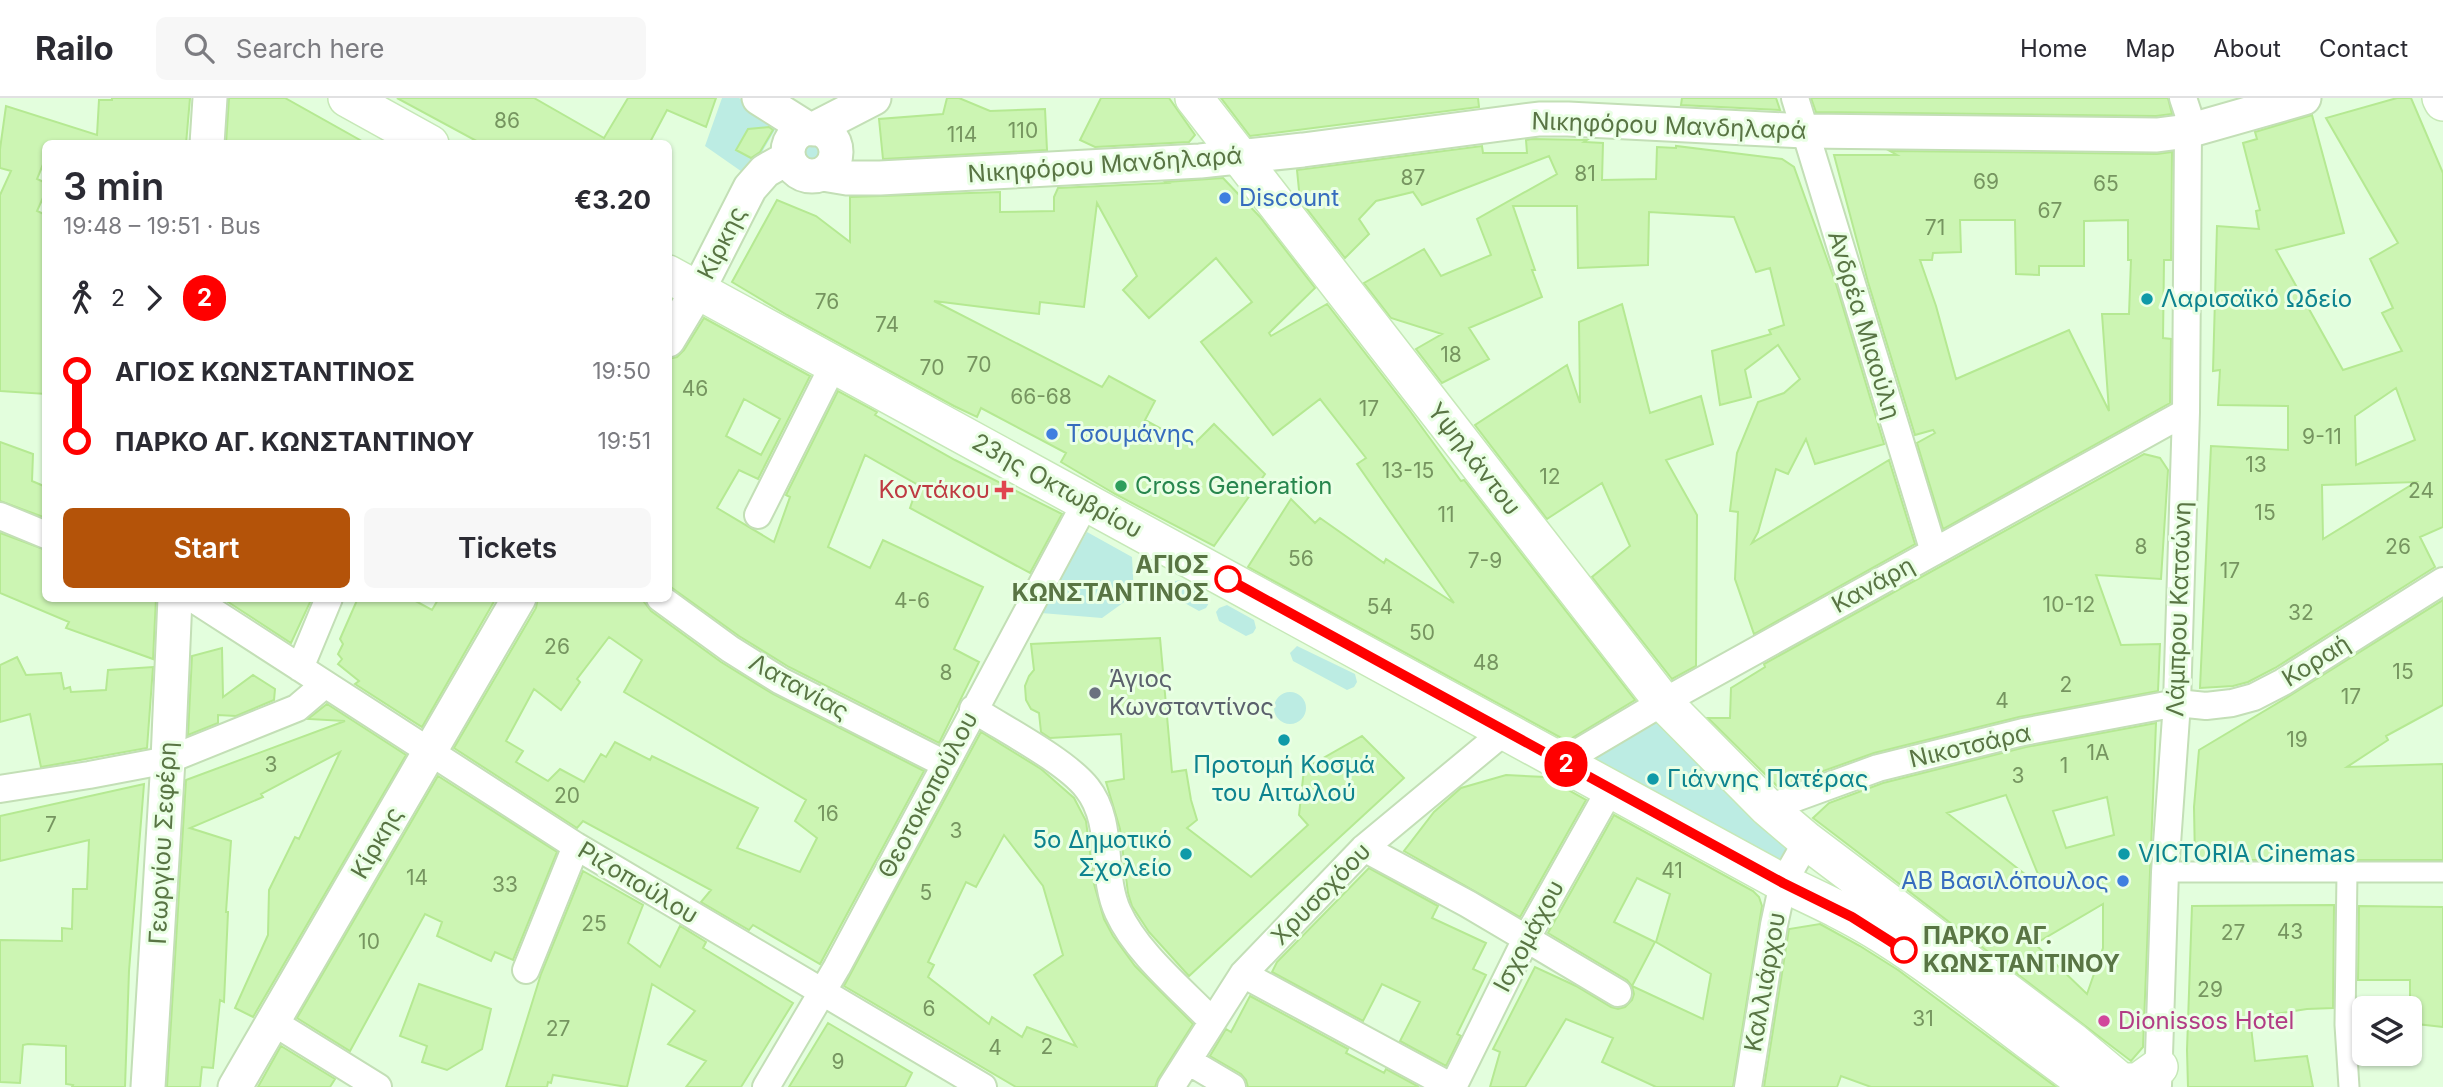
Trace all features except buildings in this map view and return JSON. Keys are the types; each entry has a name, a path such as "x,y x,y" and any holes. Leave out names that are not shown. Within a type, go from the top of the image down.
{"main road":[{"path":"347,98 423,140"},
{"name":"Υψηλάντου","path":"1194,98 1663,702 1768,808"},
{"name":"23ης Οκτωβρίου","path":"683,282 1783,883 1884,935 2112,1085"},
{"path":"1768,808 1807,841 2072,1041 2112,1085 2159,1077"}],"street":[{"path":"207,140 210,98"},
{"path":"758,98 811,129 828,134 836,147 834,163 823,174 815,176 799,173 790,164 788,151 792,139 802,131 811,129 874,98"},
{"name":"Ανδρέα Μιαούλη","path":"1795,98 1934,552"},
{"name":"Λάμπρου Κατσώνη","path":"2159,1077 2165,872 2177,703 2186,412 2188,113 2183,98"},
{"name":"Νικηφόρου Μανδηλαρά","path":"823,174 847,178 880,178 1200,161 1539,119 1568,118 1805,131 2157,135 2188,131 2304,98"},
{"name":"Κίρκης","path":"672,325 683,282 750,188 765,171 788,158"},
{"path":"758,515 834,364"},
{"name":"Κανάρη","path":"1562,762 1663,702 2186,412"},
{"name":"Θεοτοκοπούλου","path":"766,1087 823,993 1086,502"},
{"path":"0,516 42,533"},
{"name":"Κοραή","path":"2177,703 2206,706 2254,697 2283,682 2443,581"},
{"name":"Γεωργίου Σεφέρη","path":"148,1087 175,602"},
{"name":"Ριζοπούλου","path":"198,602 576,846 983,1087"},
{"path":"300,668 327,602"},
{"name":"Κίρκης","path":"235,1087 517,602"},
{"name":"Λατανίας","path":"665,602 730,649 781,681 944,764"},
{"path":"0,789 168,760 297,708 324,685"},
{"name":"Νικοτσάρα","path":"1768,808 1878,768 2024,732 2177,703"},
{"path":"973,709 1072,772 1089,789 1104,832 1110,887 1118,911 1132,935 1149,955 1212,1021"},
{"name":"Χρυσοχόου","path":"1171,1087 1243,974 1364,848 1505,731"},
{"name":"Ισχομάχου","path":"1452,1087 1526,939 1611,788"},
{"name":"Καλλιάρχου","path":"1748,1087 1783,883 1807,841"},
{"path":"526,970 576,846"},
{"path":"1364,848 1468,904 1618,993"},
{"path":"2165,872 2443,872"},
{"path":"2347,872 2345,1025 2349,1087"},
{"path":"1243,974 1452,1087"},
{"path":"273,1022 378,1087"},
{"path":"1188,1061 1232,1087"}],"shaded area":[{"path":"722,98 739,98 779,123 748,176 705,146"},
{"path":"813,138 819,139 827,147 827,159 819,167 813,168 807,167 799,159 798,153 799,147 807,139"},
{"path":"1087,532 1132,557 1134,595 1102,618 1041,613"},
{"path":"1180,580 1207,595 1209,603 1206,608 1199,611 1172,596 1169,587 1172,582"},
{"path":"1227,605 1254,620 1256,628 1253,633 1246,636 1219,621 1216,612"},
{"path":"1297,646 1355,674 1357,682 1354,687 1347,690 1293,661 1290,653"},
{"path":"1290,692 1301,697 1306,708 1301,719 1290,724 1279,719 1274,708 1279,697"},
{"path":"1659,712 1793,840 1772,869 1587,756"}],"bus line":[{"name":"2","path":"1228,579 1783,883 1852,917 1904,950"}],"place":[{"name":"Discount","path":"1225,198"},
{"name":"Λαρισαϊκό Ωδείο","path":"2147,299"},
{"name":"Τσουμάνης","path":"1052,434"},
{"name":"Cross Generation","path":"1121,486"},
{"name":"Κοντάκου","path":"1004,490"},
{"name":"ΑΓΙΟΣ ΚΩΝΣΤΑΝΤΙΝΟΣ","path":"1228,579"},
{"name":"Άγιος Κωνσταντίνος","path":"1095,693"},
{"name":"Προτομή Κοσμά του Αιτωλού","path":"1284,740"},
{"name":"Γιάννης Πατέρας","path":"1653,779"},
{"name":"5ο Δημοτικό Σχολείο","path":"1186,854"},
{"name":"VICTORIA Cinemas","path":"2124,854"},
{"name":"ΑΒ Βασιλόπουλος","path":"2123,881"},
{"name":"ΠΑΡΚΟ ΑΓ. ΚΩΝΣΤΑΝΤΙΝΟΥ","path":"1904,950"},
{"name":"Dionissos Hotel","path":"2104,1021"}]}
